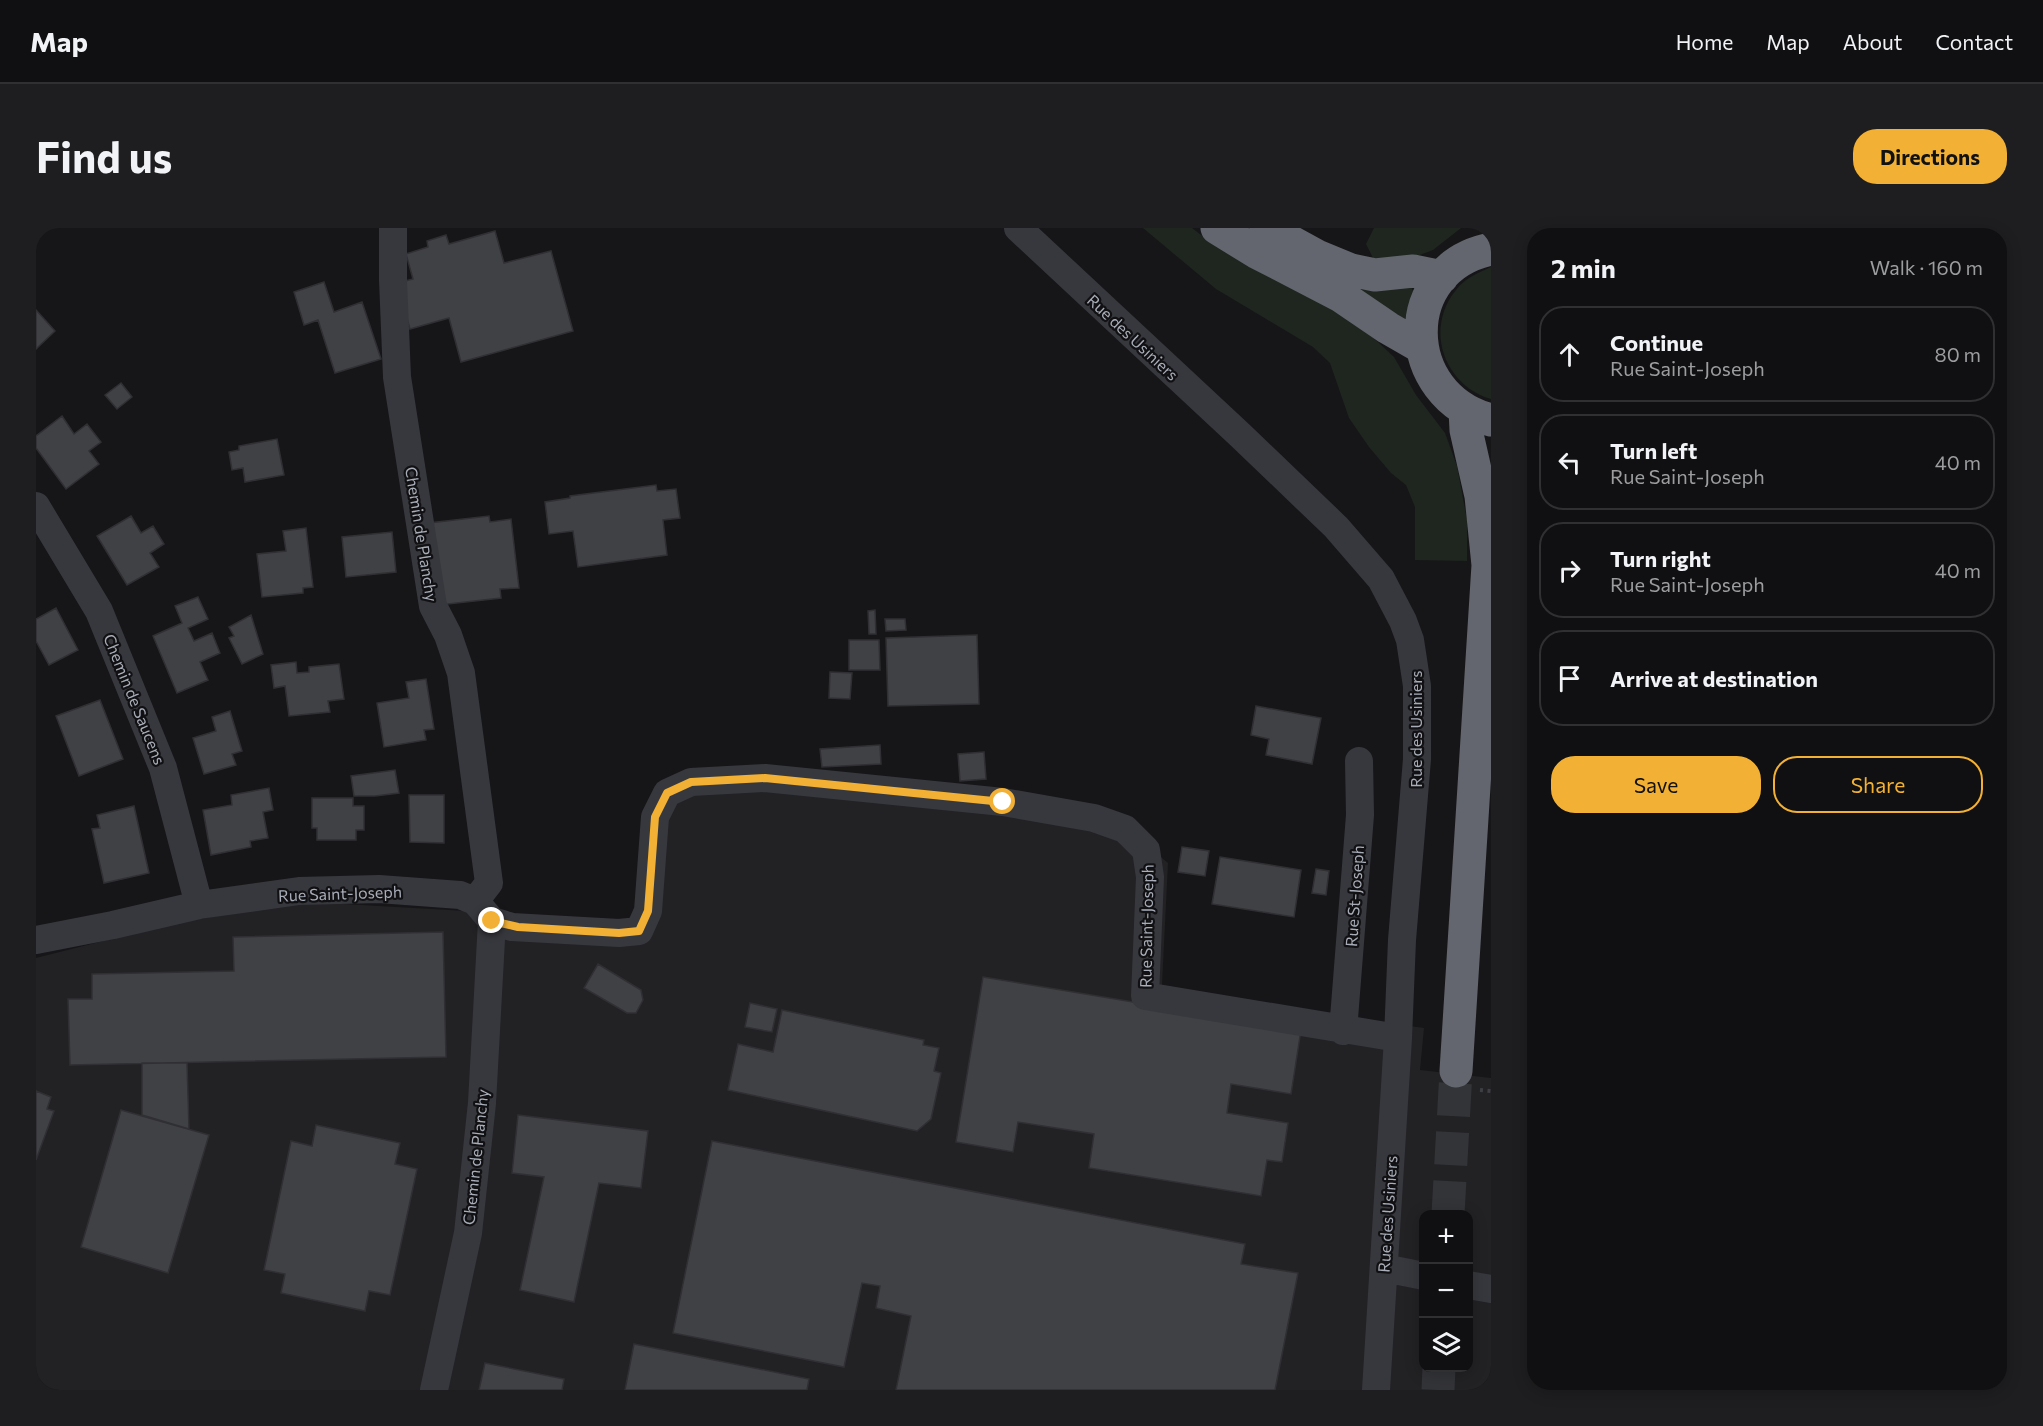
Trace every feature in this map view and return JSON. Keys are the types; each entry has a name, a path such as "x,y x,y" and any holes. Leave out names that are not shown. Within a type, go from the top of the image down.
{"highway":[{"path":"1217,228 1256,252 1341,296 1421,347"},
{"path":"1266,228 1350,270 1375,275 1413,271 1442,277"},
{"path":"1456,1071 1490,559 1481,496 1466,430 1478,415 1452,401 1437,384 1426,365 1421,347 1421,326 1425,307 1442,277 1485,243"}],"street":[{"name":"Chemin de Planchy","path":"393,228 397,377 433,606 448,635 461,673 489,883 483,911 482,1103 468,1233 434,1390"},
{"name":"Rue des Usiniers","path":"1018,228 1336,527 1381,579 1403,621 1410,640 1418,709 1417,750 1402,940 1376,1390"},
{"name":"Chemin de Saucens","path":"36,506 99,611 159,758 199,906"},
{"name":"Rue St-Joseph","path":"1343,1031 1360,815 1359,761"},
{"name":"Rue Saint-Joseph","path":"36,940 199,906 300,891 379,889 460,895 483,911 518,927 619,933 639,931 648,911 655,817 667,793 691,782 765,778 1003,802 1094,818 1125,829 1146,850 1150,877 1145,996 1343,1031 1398,1038"},
{"path":"1384,1268 1419,1275"},
{"path":"1473,1286 1491,1289"}],"shaded area":[{"path":"1143,228 1192,228 1205,238 1334,310 1365,330 1394,357 1416,395 1445,433 1457,466 1467,520 1467,561 1415,560 1415,507 1406,485 1391,473 1349,418 1330,363 1313,347 1216,289"},
{"path":"1374,228 1461,228 1433,250 1401,262 1374,260 1366,244"},
{"path":"1491,267 1491,399 1461,382 1451,369 1444,354 1441,322 1446,305 1456,290 1468,279"},
{"path":"1346,280 1411,287 1413,291 1405,319 1401,320"},
{"path":"664,789 995,791 1156,853 1168,863 1162,985 1332,1015 1424,1028 1420,1070 1491,1078 1491,1390 36,1390 36,958 182,921 241,909 326,903 625,920 638,913"}],"building":[{"path":"495,231 504,263 551,251 573,331 461,362 449,318 410,329 397,283 413,279 406,254 428,247 427,241 446,235 449,244"},
{"path":"324,282 334,312 362,302 381,359 335,373 318,320 304,325 294,292"},
{"path":"36,310 55,331 36,349"},
{"path":"121,383 132,397 117,409 105,395"},
{"path":"62,416 74,434 87,424 101,442 89,451 99,464 66,489 36,448 36,436"},
{"path":"277,439 284,475 245,482 243,468 232,470 229,452 239,450 239,446"},
{"path":"656,485 657,491 676,489 680,518 663,520 667,555 578,567 573,531 549,534 545,502 570,498 570,496"},
{"path":"131,516 141,533 153,526 164,544 150,553 159,567 127,585 97,536"},
{"path":"489,516 490,522 511,519 519,588 500,589 501,598 439,605 429,523"},
{"path":"306,528 313,587 303,588 303,593 262,597 257,554 286,551 283,531"},
{"path":"392,532 396,572 346,577 342,537"},
{"path":"198,597 208,619 188,628 194,641 212,633 220,653 200,662 208,680 177,693 153,636 182,623 175,606"},
{"path":"56,608 78,650 49,665 36,641 36,619"},
{"path":"875,610 876,634 869,634 868,611"},
{"path":"251,615 263,654 242,664 229,638 234,636 229,627"},
{"path":"885,619 905,619 906,630 886,631"},
{"path":"977,635 979,704 888,706 886,638"},
{"path":"849,640 879,640 880,670 849,670"},
{"path":"296,662 297,673 309,672 309,667 339,664 344,699 328,701 330,712 289,716 285,686 274,688 271,665"},
{"path":"830,672 852,673 850,699 829,698"},
{"path":"426,679 434,729 424,730 426,740 384,747 377,703 409,698 406,682"},
{"path":"100,700 123,759 79,776 56,716"},
{"path":"1256,706 1321,718 1312,764 1266,755 1269,739 1251,735"},
{"path":"230,711 242,751 232,754 236,765 204,774 193,738 216,731 212,717"},
{"path":"880,745 881,764 822,767 820,749"},
{"path":"984,752 986,779 960,781 958,754"},
{"path":"395,770 399,793 354,796 351,776"},
{"path":"269,788 273,810 263,812 268,838 250,841 251,847 211,855 203,810 232,805 231,795"},
{"path":"409,795 444,795 444,843 410,842"},
{"path":"312,798 353,798 353,806 364,806 364,830 356,830 356,840 317,840 317,828 312,828"},
{"path":"134,806 149,873 104,883 92,829 100,828 97,815"},
{"path":"1182,847 1209,851 1205,876 1178,872"},
{"path":"1220,857 1301,870 1294,917 1212,904"},
{"path":"1316,869 1329,871 1326,895 1312,893"},
{"path":"443,932 446,1057 70,1065 68,999 92,999 92,974 234,971 233,937"},
{"path":"598,964 641,990 643,1000 636,1013 627,1013 584,988"},
{"path":"983,977 1301,1030 1291,1094 1231,1084 1227,1113 1288,1123 1282,1162 1267,1160 1261,1196 1089,1168 1094,1134 1018,1122 1013,1152 956,1142"},
{"path":"750,1003 777,1009 772,1032 745,1027"},
{"path":"782,1010 924,1040 923,1045 939,1048 934,1071 941,1073 931,1119 917,1131 728,1090 738,1044 773,1052"},
{"path":"142,1063 187,1063 189,1129 142,1115"},
{"path":"36,1091 51,1097 47,1109 54,1111 36,1160"},
{"path":"121,1110 209,1135 168,1273 81,1247"},
{"path":"518,1115 648,1131 641,1188 599,1183 574,1302 520,1290 544,1177 512,1173"},
{"path":"316,1125 400,1143 395,1164 417,1169 390,1295 369,1291 365,1311 281,1293 285,1274 264,1270 291,1141 312,1146"},
{"path":"712,1141 1245,1244 1241,1264 1298,1273 1275,1390 896,1390 911,1316 876,1308 880,1286 862,1283 844,1367 673,1333"},
{"path":"634,1344 809,1379 807,1390 625,1390"},
{"path":"485,1363 564,1379 562,1390 479,1390"}],"tunnel":[{"path":"1448,1210 1456,1071"},
{"path":"1438,1390 1439,1372"}],"route":[{"path":"492,921 513,927 619,933 639,931 648,911 655,817 667,793 691,782 765,778 1003,802"}]}
